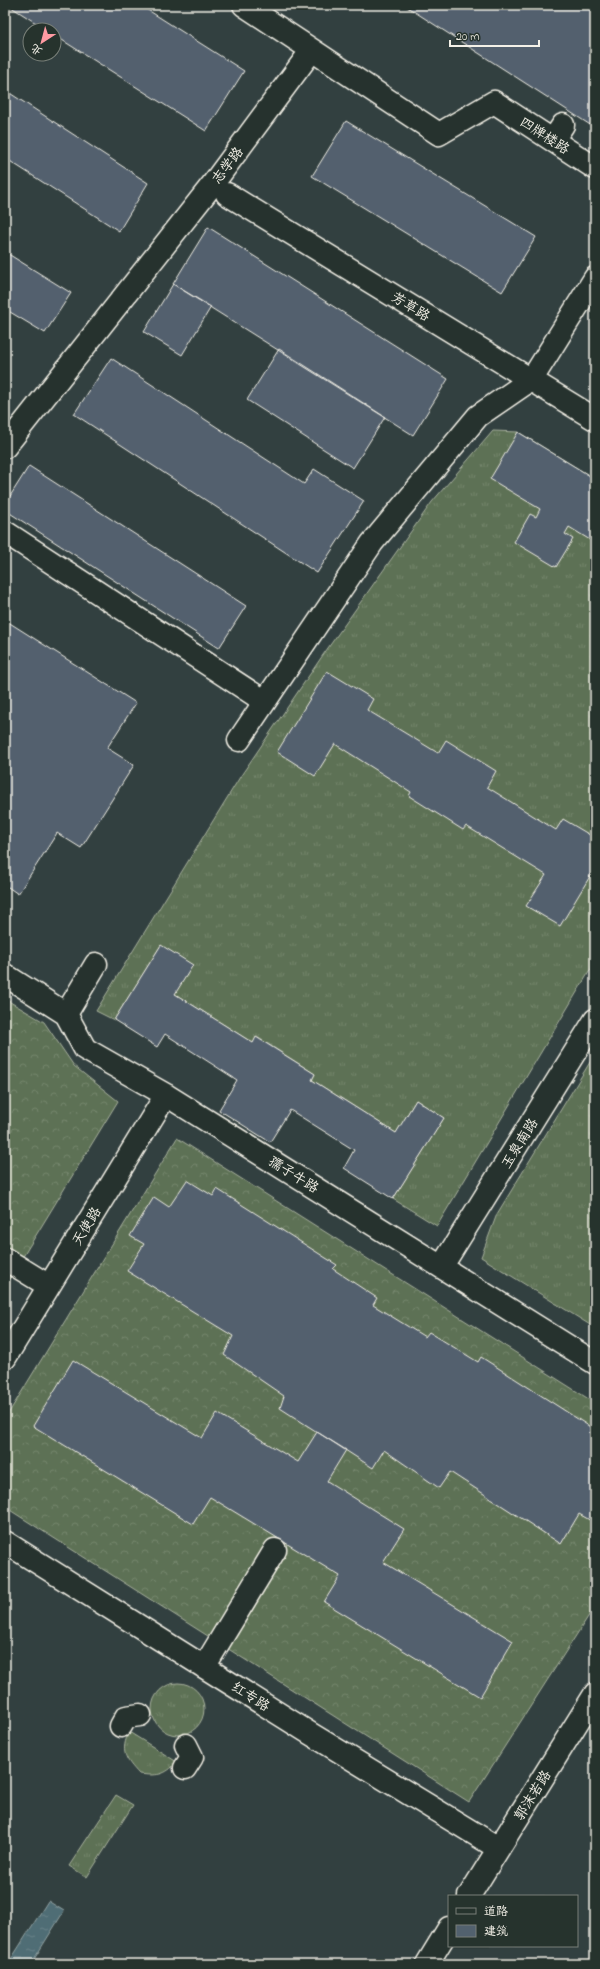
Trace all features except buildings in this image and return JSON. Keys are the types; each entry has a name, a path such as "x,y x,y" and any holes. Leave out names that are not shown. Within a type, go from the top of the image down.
{"street":[{"path":"244,5 312,50"},
{"name":"四牌楼路","path":"312,50 439,134 494,102 558,133 595,168"},
{"name":"志学路","path":"5,447 212,185 312,50"},
{"name":"芳草路","path":"227,194 532,379 595,419"},
{"path":"239,740 372,543 478,416 532,379 595,278"},
{"path":"5,532 264,701"},
{"path":"66,1014 96,964"},
{"name":"孺子牛路","path":"5,975 66,1014 85,1049 166,1095 442,1266 595,1363"},
{"name":"玉泉南路","path":"442,1266 595,1020"},
{"name":"天使路","path":"5,1358 166,1095"},
{"path":"5,1259 49,1286"},
{"name":"红专路","path":"5,1542 204,1668 498,1848"},
{"path":"204,1668 275,1550"},
{"name":"郭沫若路","path":"470,1895 595,1694"},
{"path":"121,1726 126,1717 140,1715"},
{"path":"185,1768 192,1757 186,1746"},
{"path":"427,1964 448,1930"}],"shaded area":[{"path":"5,5 595,5 595,1964 5,1964"}],"green space":[{"path":"493,431 518,432 595,479 595,962 437,1226 393,1199 444,1118 416,1100 396,1133 312,1080 315,1074 257,1037 253,1043 175,994 161,945 114,1020 96,1011 240,777 323,655 432,502"},
{"path":"5,999 44,1022 74,1066 118,1101 5,1286"},
{"path":"595,1054 595,1328 481,1257 497,1214"},
{"path":"177,1138 595,1403 595,1606 469,1802 5,1507 5,1419"},
{"path":"178,1683 188,1685 196,1691 202,1699 204,1709 202,1719 196,1727 188,1733 178,1735 168,1733 160,1727 154,1719 152,1709 154,1699 160,1691 168,1685"},
{"path":"129,1732 177,1762 173,1767 160,1774 139,1774 130,1764 125,1754 125,1744"},
{"path":"116,1795 133,1805 87,1877 69,1866"}],"water":[{"path":"48,1901 64,1911 31,1964 8,1964"}]}
